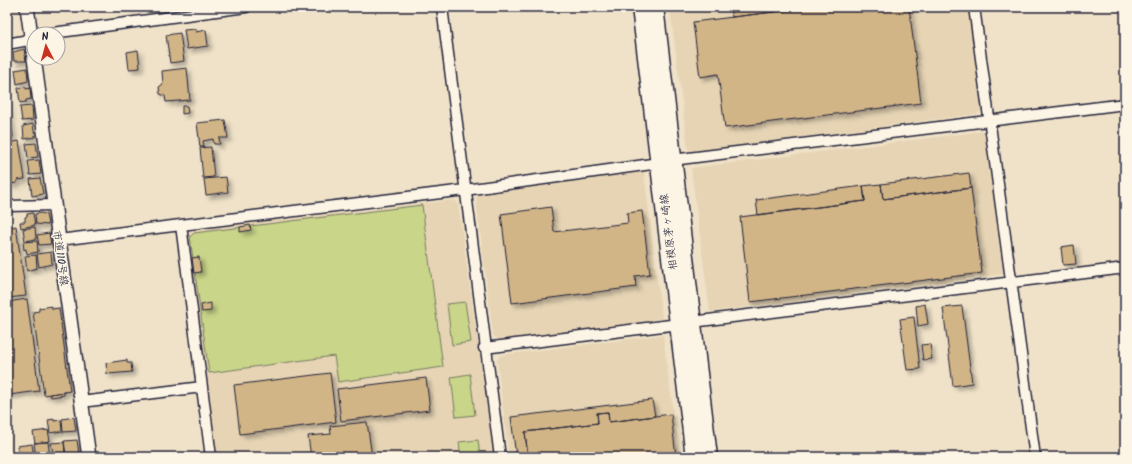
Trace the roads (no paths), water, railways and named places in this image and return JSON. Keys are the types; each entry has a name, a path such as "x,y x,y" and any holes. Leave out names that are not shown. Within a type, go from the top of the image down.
{"main road":[{"name":"相模原茅ヶ崎線","path":"640,7 692,322 702,391 709,457"},
{"name":"相模原茅ヶ崎線","path":"655,7 666,161"},
{"name":"相模原茅ヶ崎線","path":"692,322 694,457"}],"street":[{"name":"市道110号線","path":"27,7 30,26"},
{"path":"66,31 246,7"},
{"path":"442,7 484,348 500,457"},
{"path":"974,7 1035,457"},
{"path":"7,44 26,41"},
{"name":"市道110号線","path":"35,66 88,457"},
{"path":"59,240 465,190 666,161 990,122 1125,104"},
{"path":"7,206 54,205"},
{"path":"180,225 212,457"},
{"path":"484,348 1125,268"},
{"path":"81,402 202,387"}]}
